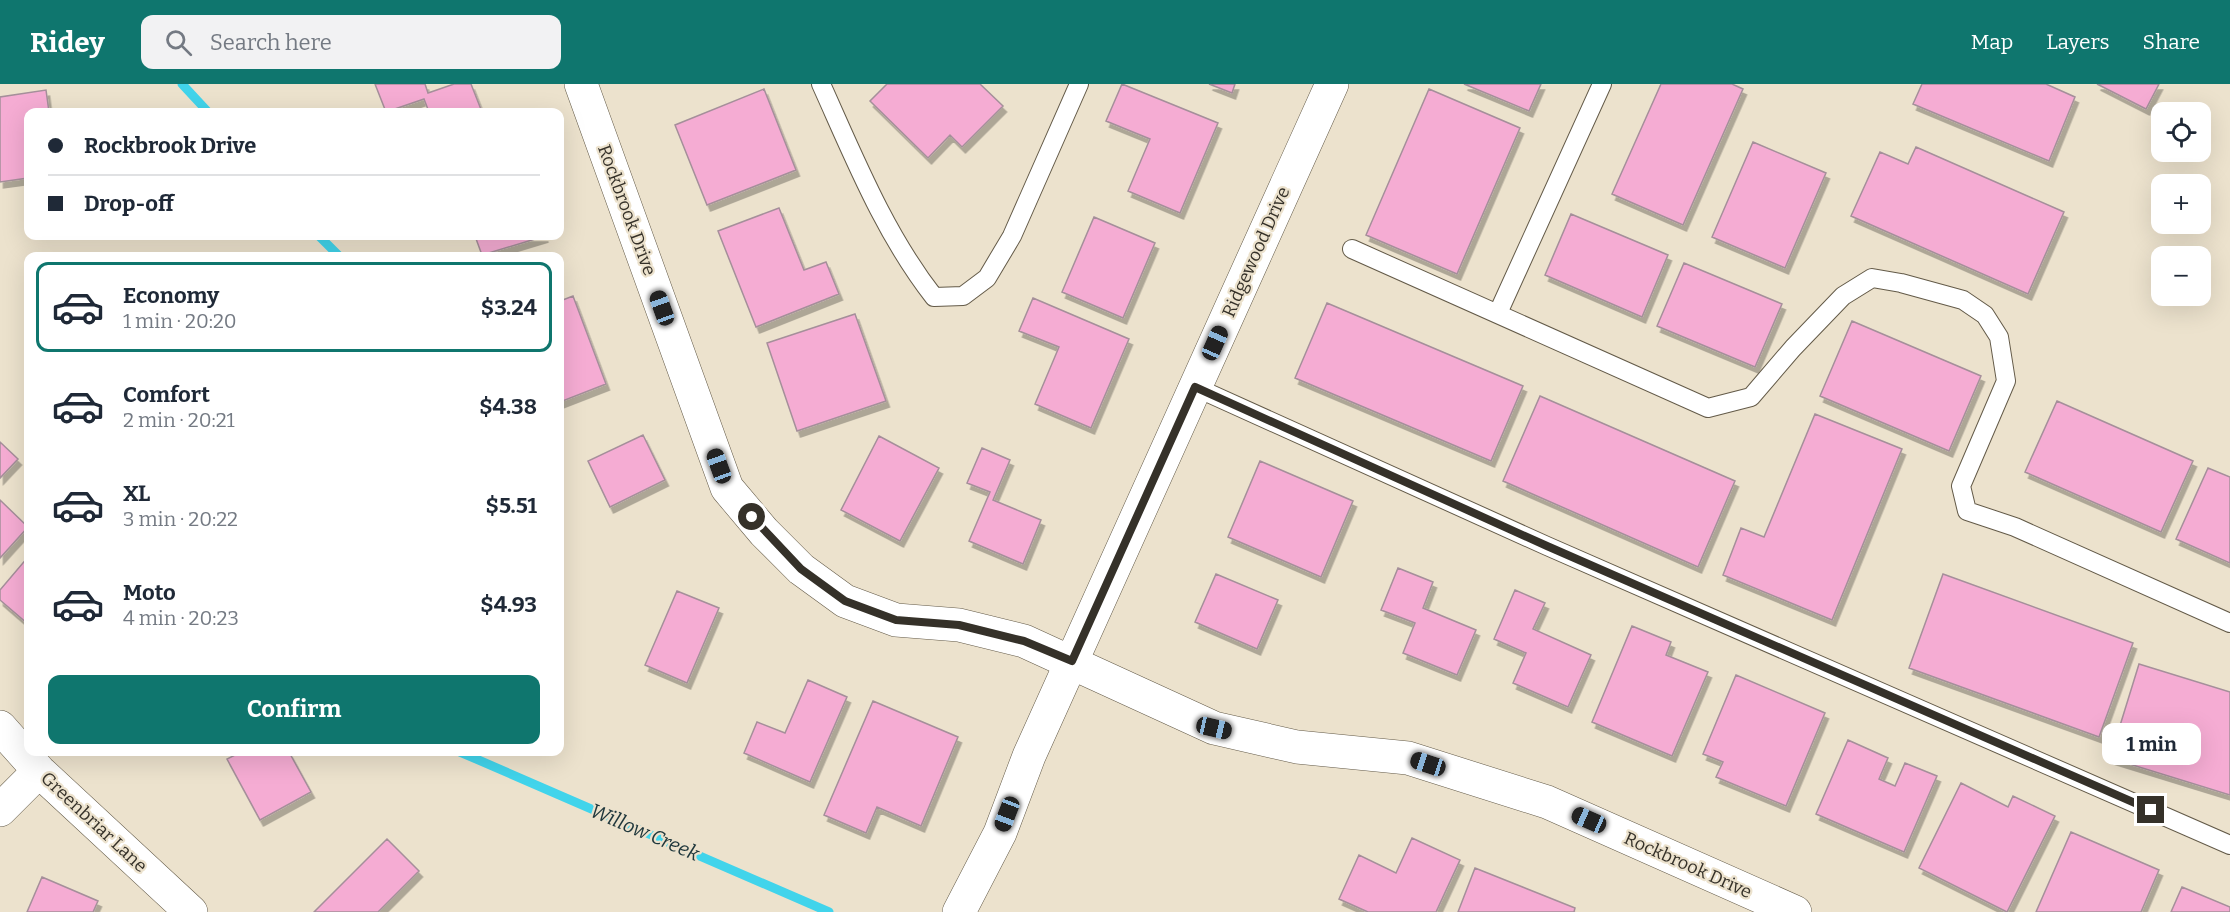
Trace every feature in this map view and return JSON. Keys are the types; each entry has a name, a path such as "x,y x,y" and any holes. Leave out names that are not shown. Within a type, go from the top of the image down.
{"street":[{"name":"Rockbrook Drive","path":"581,84 727,488 764,532 801,569 845,601 896,620 959,625 1024,641 1214,728 1298,747 1408,758 1547,802 1795,912"},
{"name":"Ridgewood Drive","path":"959,912 1000,833 1029,756 1332,84"},
{"name":"Greenbriar Lane","path":"0,728 24,754"},
{"name":"Greenbriar Lane","path":"25,756 191,912"},
{"path":"0,810 39,771"}],"lane":[{"path":"821,84 871,193 902,253 934,297 963,296 987,278 1012,236 1079,84"},
{"path":"1498,313 1602,84"},
{"path":"1352,249 1708,408 1752,397 1792,348 1843,296 1872,278 1963,300 1985,315 1999,337 2006,381 1961,486 1968,511 2015,527 2230,623"},
{"path":"1195,387 1547,546 2230,844"}],"building":[{"path":"375,84 425,84 428,93 454,84 471,84 480,108 427,108 424,99 398,108 384,108"},
{"path":"887,84 980,84 1003,106 962,147 950,135 928,158 870,101"},
{"path":"1122,84 1218,123 1180,213 1128,191 1150,139 1106,121"},
{"path":"1209,84 1235,84 1232,93"},
{"path":"1464,84 1541,84 1529,111"},
{"path":"1661,84 1732,84 1743,89 1683,225 1612,194"},
{"path":"1922,84 2046,84 2075,97 2049,161 1913,104"},
{"path":"2097,84 2159,84 2146,109"},
{"path":"764,89 796,170 707,205 675,125"},
{"path":"1429,89 1520,128 1457,274 1366,235"},
{"path":"46,90 48,108 24,108 24,179 0,182 0,97"},
{"path":"1753,142 1826,173 1785,268 1712,237"},
{"path":"1916,147 2064,212 2028,294 1851,216 1880,152 1908,164"},
{"path":"779,208 804,270 826,262 839,294 756,327 718,231"},
{"path":"1571,214 1668,255 1642,317 1545,275"},
{"path":"1094,217 1155,243 1123,318 1062,292"},
{"path":"476,240 532,240 492,252 481,252"},
{"path":"1684,263 1782,304 1755,367 1657,326"},
{"path":"573,296 606,384 564,400 564,299"},
{"path":"1033,298 1129,339 1091,428 1035,404 1059,347 1019,331"},
{"path":"1327,303 1523,386 1491,461 1295,378"},
{"path":"855,314 886,401 797,431 767,343"},
{"path":"1852,321 1981,376 1949,451 1820,396"},
{"path":"1540,396 1735,481 1698,567 1503,481"},
{"path":"2057,401 2193,461 2161,532 2025,472"},
{"path":"1815,414 1902,449 1832,620 1723,575 1741,528 1764,537"},
{"path":"643,435 665,480 610,507 588,461"},
{"path":"879,436 939,468 900,541 841,510"},
{"path":"0,442 18,459 0,478"},
{"path":"982,448 1010,460 993,500 1041,520 1023,564 969,541 990,492 967,483"},
{"path":"1260,461 1353,501 1321,577 1228,537"},
{"path":"2208,468 2230,477 2230,563 2176,539"},
{"path":"0,500 24,523 24,531 0,558"},
{"path":"24,562 24,621 0,600 0,590"},
{"path":"1398,568 1433,582 1423,608 1476,630 1457,675 1403,653 1415,623 1381,610"},
{"path":"1216,574 1278,600 1257,649 1195,622"},
{"path":"1943,574 2133,643 2099,737 1909,668"},
{"path":"1515,590 1545,603 1533,629 1591,655 1568,707 1513,683 1526,653 1494,639"},
{"path":"677,591 719,608 687,683 645,665"},
{"path":"1632,626 1671,642 1666,655 1708,672 1672,756 1592,722"},
{"path":"2139,664 2230,692 2230,795 2110,758"},
{"path":"1736,675 1825,713 1786,806 1716,777 1723,762 1703,754"},
{"path":"808,680 847,697 810,782 744,753 757,722 785,733"},
{"path":"873,701 958,737 921,826 877,807 866,833 824,815"},
{"path":"1848,740 1888,758 1879,779 1895,786 1905,763 1937,776 1904,852 1816,814"},
{"path":"233,756 291,756 311,792 260,820 227,759"},
{"path":"1961,783 2008,807 2013,796 2055,816 2007,912 1919,868"},
{"path":"2071,832 2159,870 2141,912 2036,912"},
{"path":"1412,838 1460,860 1436,912 1368,912 1339,899 1359,855 1396,873"},
{"path":"387,839 419,871 378,912 314,912"},
{"path":"1475,868 1575,908 1574,912 1458,912"},
{"path":"42,877 98,901 93,912 27,912"},
{"path":"2182,887 2230,907 2230,912 2171,912"}],"waterway":[{"name":"Willow Creek","path":"182,84 204,108"},
{"name":"Willow Creek","path":"323,240 335,252"},
{"name":"Willow Creek","path":"469,756 829,912"}],"route":[{"path":"752,517 801,569 845,601 896,620 959,625 1024,641 1072,661 1195,387 1547,546 2151,810"}]}
